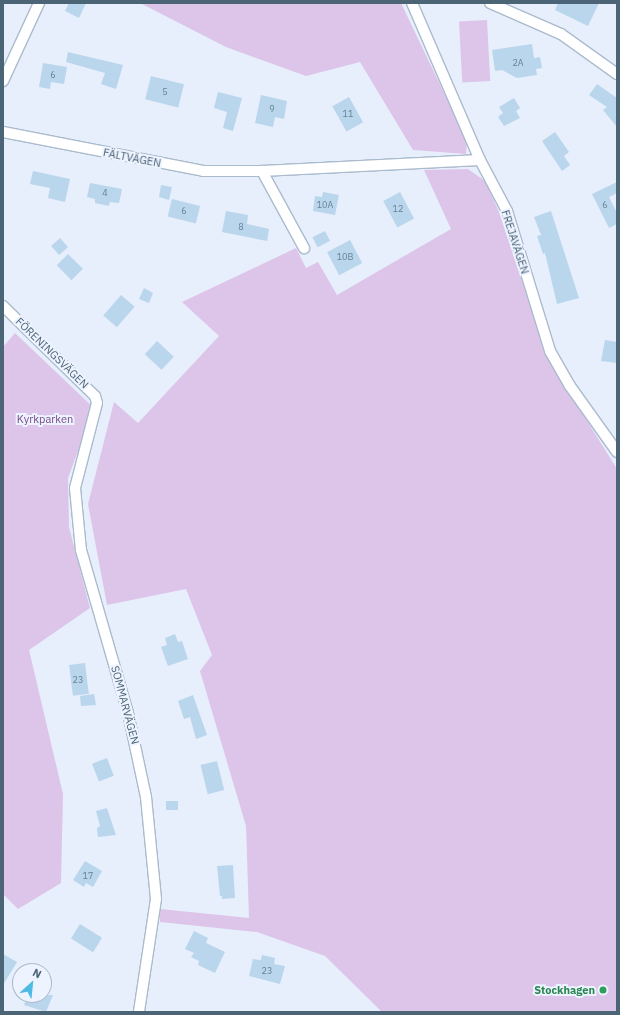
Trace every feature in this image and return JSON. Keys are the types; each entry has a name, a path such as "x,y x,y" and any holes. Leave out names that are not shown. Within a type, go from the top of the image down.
{"street":[{"path":"3,81 39,3"},
{"name":"FREJAVÄGEN","path":"412,3 480,160 507,211 550,351 570,386 617,452"},
{"path":"490,3 561,34 617,74"},
{"name":"FÄLTVÄGEN","path":"3,132 203,171 262,171 480,160"},
{"path":"262,171 304,248"},
{"name":"FÖRENINGSVÄGEN","path":"3,306 91,392 97,403"},
{"name":"SOMMARVÄGEN","path":"97,403 75,488 81,550 128,713 146,796 156,899 139,1012"}],"green space":[{"path":"140,3 401,3 467,141 466,154 413,150 360,62 306,76 226,47"},
{"path":"487,20 490,81 462,82 459,21"},
{"path":"468,169 485,181 499,212 548,358 617,469 617,1012 382,1012 325,956 257,932 160,922 160,909 249,918 246,826 200,671 212,655 186,589 107,605 88,504 114,402 138,423 219,336 182,302 296,248 306,268 318,262 337,295 451,229 424,170"},
{"name":"Kyrkparken","path":"15,333 94,408 68,478 69,527 90,608 29,650 63,794 61,883 18,909 3,894 3,347"}],"building":[{"path":"69,3 86,3 79,18 65,11"},
{"path":"558,3 599,3 588,26 555,10"},
{"path":"532,44 534,58 540,57 542,68 536,69 537,75 517,78 502,70 495,71 492,50"},
{"path":"68,52 123,65 116,89 101,84 105,73 66,62"},
{"path":"43,63 67,67 64,84 51,82 50,89 39,87"},
{"path":"151,76 184,84 178,108 145,99"},
{"path":"597,84 617,98 617,127 603,110 607,107 589,95"},
{"path":"218,92 242,98 233,131 223,128 227,112 214,108"},
{"path":"261,95 287,101 284,119 275,117 273,127 255,123"},
{"path":"349,97 363,122 346,132 332,106"},
{"path":"514,98 520,108 516,111 520,118 504,126 498,117 503,113 499,107"},
{"path":"555,132 569,152 564,156 570,165 562,171 542,141"},
{"path":"33,171 70,179 65,202 48,198 50,188 30,184"},
{"path":"617,182 617,193 609,197 617,213 617,224 609,228 592,194"},
{"path":"90,183 122,189 119,203 110,202 109,206 95,203 95,199 87,197"},
{"path":"161,185 172,187 169,200 159,197"},
{"path":"323,192 339,195 335,215 313,211 315,196 322,197"},
{"path":"400,192 414,218 397,227 383,201"},
{"path":"172,199 200,206 196,223 168,216"},
{"path":"226,211 248,215 247,224 269,229 267,241 222,232"},
{"path":"551,211 579,298 557,304 545,253 543,254 537,236 541,235 534,217"},
{"path":"325,231 330,241 318,247 313,237"},
{"path":"60,238 68,247 59,255 51,246"},
{"path":"350,240 362,263 339,275 327,252"},
{"path":"68,254 83,269 72,280 57,265"},
{"path":"144,288 153,293 149,303 139,299"},
{"path":"121,295 135,307 117,327 103,315"},
{"path":"605,340 617,342 617,363 601,361"},
{"path":"157,341 174,357 162,370 145,354"},
{"path":"175,634 178,642 182,641 188,659 168,666 161,647 167,645 165,638"},
{"path":"85,663 89,694 73,696 69,665"},
{"path":"94,694 96,705 81,706 80,696"},
{"path":"193,695 207,735 196,739 190,717 184,719 178,701"},
{"path":"107,758 114,776 99,781 92,764"},
{"path":"217,761 224,790 208,794 201,765"},
{"path":"166,801 178,801 178,810 166,810"},
{"path":"107,808 116,835 98,837 97,828 100,826 96,811"},
{"path":"85,861 102,871 93,887 86,883 84,887 73,880"},
{"path":"233,865 235,898 222,899 222,896 220,896 217,866"},
{"path":"80,924 102,938 93,952 71,938"},
{"path":"194,931 208,938 206,943 225,952 215,973 198,965 199,961 191,957 194,953 185,949"},
{"path":"3,954 17,962 12,963 12,970 3,985"},
{"path":"262,955 275,958 274,964 285,966 280,984 249,976 253,959 261,960"},
{"path":"25,1003 50,1003 46,1012 24,1005"}],"place":[{"name":"Stockhagen","path":"603,990"}]}
